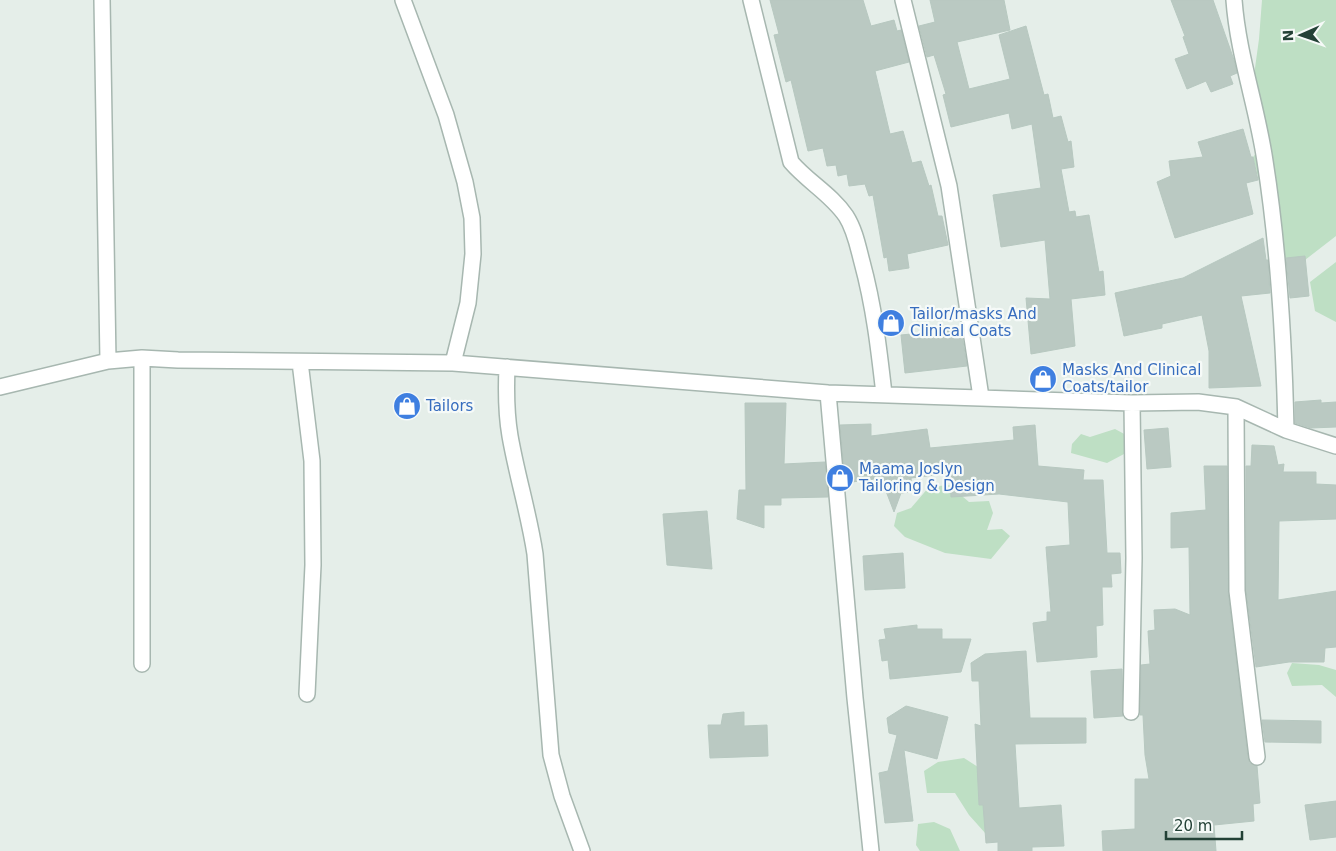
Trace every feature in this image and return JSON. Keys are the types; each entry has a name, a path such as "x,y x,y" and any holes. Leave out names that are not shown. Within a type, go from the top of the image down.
{"street":[{"path":"102,0 108,361"},
{"path":"403,0 446,115 465,182 472,218 472,254 468,303 453,363"},
{"path":"751,0 791,162 836,203 847,217 854,233 873,304 884,394"},
{"path":"903,0 949,186 981,397"},
{"path":"1234,0 1238,35 1266,168 1280,285 1286,430"},
{"path":"142,358 142,664"},
{"path":"0,387 108,361 142,358 453,363 828,392 1132,403 1198,402 1236,407 1286,430 1336,446"},
{"path":"300,362 312,461 313,565 307,694"},
{"path":"507,367 506,395 510,434 531,527 535,554 552,756 562,796 582,851"},
{"path":"828,392 855,698 871,851"},
{"path":"1131,712 1134,558 1132,403"},
{"path":"1236,407 1237,591 1257,757"}],"green space":[{"path":"1262,0 1336,0 1336,236 1305,260 1278,257 1253,157 1266,141 1250,104"},
{"path":"1336,262 1336,322 1315,311 1310,282"},
{"path":"1115,429 1128,436 1124,454 1107,463 1071,453 1072,444 1081,434 1090,437"},
{"path":"949,485 969,502 989,501 993,513 987,530 1002,529 1010,536 991,559 945,553 905,537 894,526 897,513 911,508 929,487"},
{"path":"1292,663 1319,665 1336,670 1336,697 1322,685 1292,686 1287,673"},
{"path":"964,758 978,767 991,811 986,834 969,815 955,793 927,793 924,771 938,762"},
{"path":"934,822 950,829 960,851 920,851 916,845 918,824"}],"building":[{"path":"770,0 863,0 871,26 894,20 897,31 901,30 909,62 875,71 890,134 903,131 912,163 921,161 929,186 931,185 938,216 942,216 948,245 907,254 909,268 889,271 887,257 884,258 873,195 869,196 865,184 849,186 847,174 838,176 836,165 827,166 823,148 808,151 791,80 786,82 774,35 779,34"},
{"path":"930,0 1004,0 1010,30 957,42 969,89 1010,79 999,35 1026,26 1044,95 1048,94 1053,118 1061,116 1068,142 1071,141 1074,167 1061,169 1069,212 1075,211 1076,217 1089,215 1099,272 1103,271 1105,295 1071,299 1075,346 1031,354 1026,298 1050,299 1045,240 1001,247 993,195 1041,188 1032,124 1012,129 1009,113 951,127 943,95 946,94 934,55 927,57 919,26 935,22"},
{"path":"1171,0 1213,0 1234,60 1237,73 1230,76 1233,84 1211,92 1206,81 1187,89 1175,59 1189,54 1183,37 1185,36"},
{"path":"1243,129 1251,157 1253,157 1258,180 1246,183 1253,214 1175,238 1157,182 1171,176 1169,161 1203,157 1198,142"},
{"path":"1263,238 1266,260 1268,260 1270,293 1241,296 1261,386 1209,388 1209,351 1202,315 1162,324 1162,328 1124,336 1115,293 1183,278"},
{"path":"1305,256 1309,296 1290,298 1286,258"},
{"path":"961,329 967,366 905,373 901,335"},
{"path":"1321,400 1321,403 1336,402 1336,427 1311,428 1295,423 1295,402"},
{"path":"745,403 786,403 784,464 825,462 828,497 781,498 781,505 764,505 764,528 737,519 739,490 746,490"},
{"path":"871,424 871,436 927,429 930,448 1014,440 1013,427 1035,425 1038,466 1084,470 1083,480 1103,480 1107,553 1120,553 1121,573 1111,574 1112,587 1102,587 1103,625 1096,626 1097,657 1037,662 1033,623 1047,621 1047,612 1051,612 1046,547 1070,545 1068,502 999,494 951,497 950,473 911,478 912,492 901,493 894,512 881,478 845,483 840,425"},
{"path":"1168,428 1171,467 1147,469 1144,430"},
{"path":"1252,445 1274,446 1278,465 1284,464 1283,472 1316,472 1316,484 1336,485 1336,519 1279,521 1278,600 1336,591 1336,647 1325,648 1324,662 1289,662 1256,667 1246,590 1246,466 1251,466"},
{"path":"1204,466 1227,466 1228,592 1248,758 1250,763 1257,766 1260,803 1253,804 1254,821 1214,825 1216,851 1103,851 1102,831 1135,829 1135,779 1149,779 1145,755 1143,715 1140,715 1141,665 1150,664 1148,631 1155,630 1154,610 1175,609 1190,615 1189,547 1171,548 1171,513 1206,510"},
{"path":"707,511 712,569 667,565 663,514"},
{"path":"903,553 905,588 865,590 863,556"},
{"path":"917,625 917,629 942,629 942,639 971,639 961,672 890,679 888,660 882,661 879,640 886,639 884,629"},
{"path":"1026,651 1030,718 1086,718 1086,743 1015,744 1019,808 1061,805 1064,846 1032,847 1032,851 998,851 998,842 986,843 983,805 979,805 975,724 981,726 979,681 972,681 971,663 985,654"},
{"path":"1122,669 1123,716 1094,718 1091,671"},
{"path":"906,706 948,717 937,759 904,750 913,821 885,823 879,773 888,771 897,735 889,733 887,718"},
{"path":"744,712 744,726 767,725 768,756 710,758 708,725 721,725 723,714"},
{"path":"1262,720 1321,721 1321,743 1265,742"},
{"path":"1336,801 1336,837 1310,840 1305,805"}],"place":[{"name":"Tailor/masks And Clinical Coats","path":"891,323"},
{"name":"Masks And Clinical Coats/tailor","path":"1043,379"},
{"name":"Tailors","path":"407,406"},
{"name":"Maama Joslyn Tailoring & Design","path":"840,478"}]}
